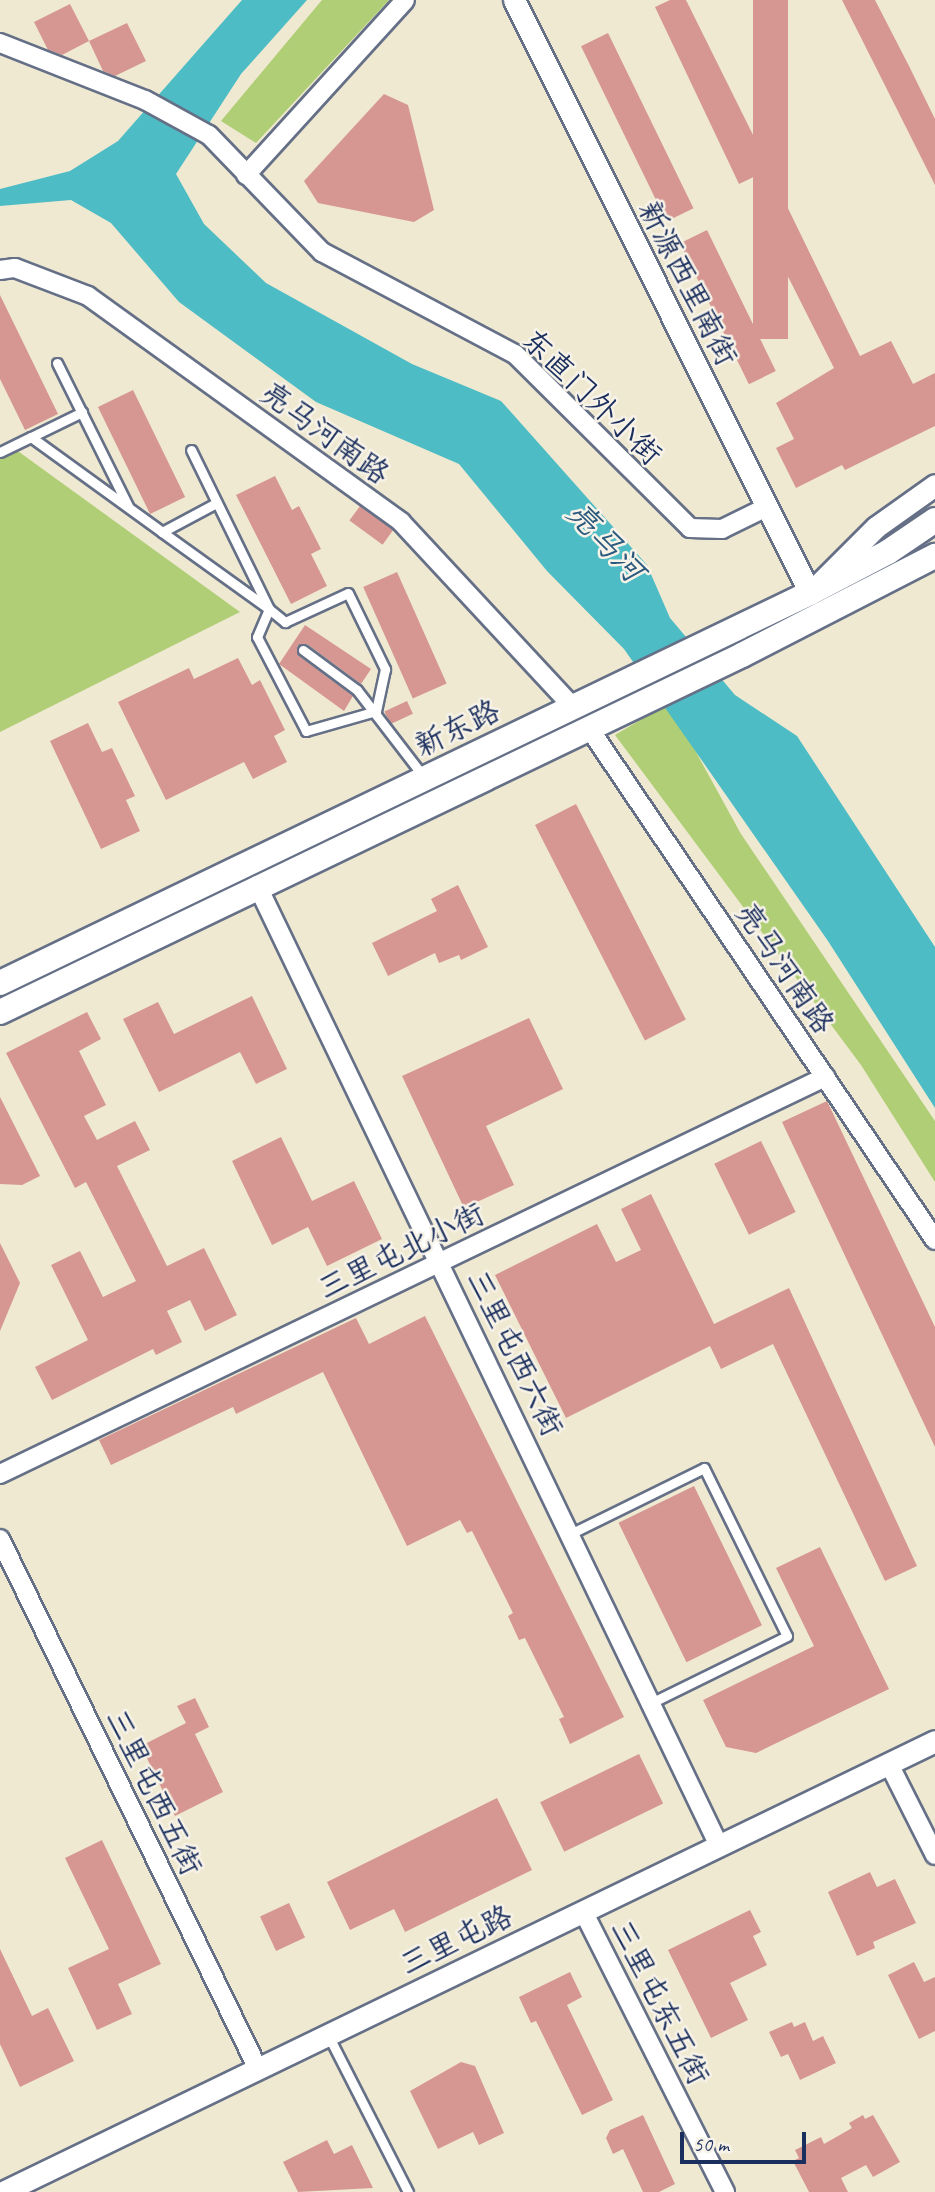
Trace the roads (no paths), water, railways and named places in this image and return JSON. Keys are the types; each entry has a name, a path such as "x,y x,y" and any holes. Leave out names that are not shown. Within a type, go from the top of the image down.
{"main road":[{"name":"新东路","path":"0,983 730,633 888,552 935,520"},
{"name":"新东路","path":"0,1012 257,885 742,655 935,556"}],"street":[{"path":"246,175 405,0"},
{"name":"新源西里南街","path":"513,0 810,593"},
{"name":"东直门外小街","path":"0,43 145,100 209,135 322,252 514,354 690,528 722,529 767,507"},
{"name":"亮马河南路","path":"0,270 15,268 88,296 401,522 573,707"},
{"path":"810,593 876,527 935,485"},
{"name":"亮马河南路","path":"589,728 935,1240"},
{"name":"三里屯西六街","path":"257,885 719,1846"},
{"name":"三里屯北小街","path":"0,1474 825,1077"},
{"name":"三里屯西五街","path":"0,1539 258,2069"},
{"name":"三里屯路","path":"3,2192 935,1741"},
{"path":"889,1764 935,1856"},
{"name":"三里屯东五街","path":"583,1911 725,2192"}],"lane":[{"path":"57,363 128,508"},
{"path":"0,452 82,412"},
{"path":"31,437 285,622 348,593 386,670 376,711"},
{"path":"191,450 268,610 257,637 306,731 376,711"},
{"path":"162,532 216,503"},
{"path":"303,650 357,690 376,711 425,778"},
{"path":"570,1534 704,1468 787,1636 651,1703"},
{"path":"328,2035 408,2192"}],"water":[{"name":"亮马河","path":"242,0 307,0 241,74 176,174 204,224 266,283 412,364 501,401 647,565 670,618 735,695 797,736 935,947 935,1108 828,941 624,649 547,571 459,464 316,402 179,302 111,223 71,200 0,206 0,189 70,171 118,141"}]}
